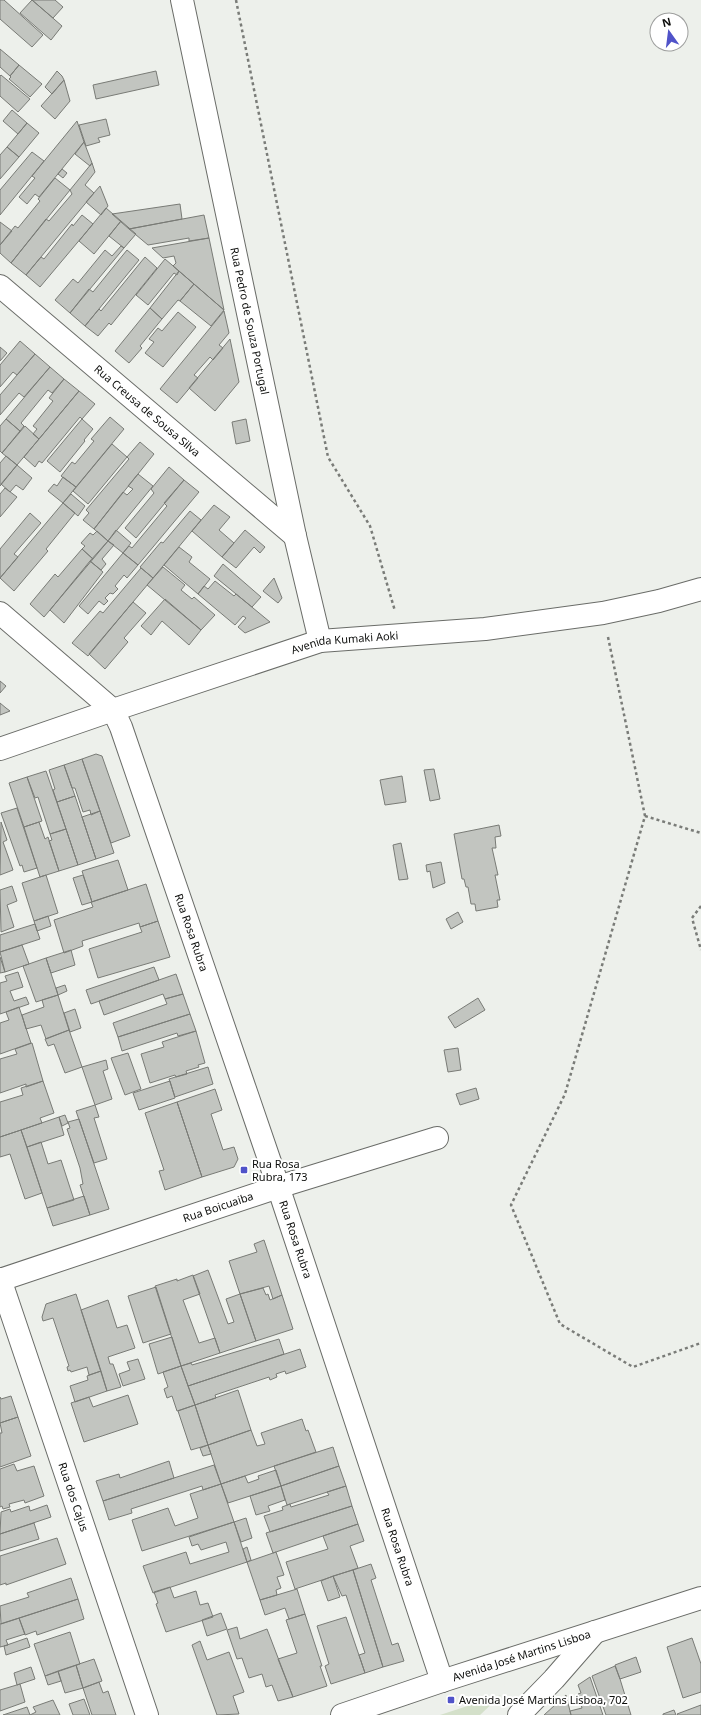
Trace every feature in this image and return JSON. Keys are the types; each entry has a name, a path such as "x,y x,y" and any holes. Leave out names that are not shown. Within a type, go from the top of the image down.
{"street":[{"name":"Rua Pedro de Souza Portugal","path":"182,0 295,536 320,641"},
{"name":"Rua Creusa de Sousa Silva","path":"0,286 295,536"},
{"name":"Avenida Kumaki Aoki","path":"0,749 320,641 485,629 603,613 659,601 701,589"},
{"path":"0,613 113,710"},
{"name":"Rua Rosa Rubra","path":"113,710 132,758 278,1187 442,1681"},
{"name":"Rua Boicuaiba","path":"0,1280 278,1187 437,1138"},
{"name":"Rua dos Cajus","path":"0,1280 147,1715"},
{"name":"Avenida José Martins Lisboa","path":"342,1715 442,1681 701,1598"},
{"path":"519,1715 554,1679 595,1632"}],"path":[{"path":"236,0 328,457 370,526 402,635"},
{"path":"603,613 645,816 565,1094 511,1205 560,1324 633,1367 701,1343"},
{"path":"645,816 701,833"},
{"path":"701,906 692,918 701,950"}],"green space":[{"path":"501,1695 480,1715 440,1715"}],"building":[{"path":"0,0 4,0 43,35 32,47 0,19"},
{"path":"32,0 62,26 51,40 20,13"},
{"path":"32,0 55,0 63,7 53,18"},
{"path":"0,49 19,65 10,76 0,67"},
{"path":"19,65 42,84 30,97 9,79"},
{"path":"57,71 64,80 52,94 45,87"},
{"path":"156,71 159,85 96,99 93,85"},
{"path":"1,75 30,99 18,112 0,96"},
{"path":"64,80 70,101 55,119 41,106"},
{"path":"12,110 27,123 18,134 3,121"},
{"path":"106,119 110,135 98,138 100,142 86,146 79,125"},
{"path":"77,121 84,142 39,197 35,194 27,204 19,197 35,178 32,176"},
{"path":"27,123 39,133 19,157 7,147"},
{"path":"84,142 92,163 90,166 75,154"},
{"path":"7,147 19,157 0,179 0,155"},
{"path":"32,152 44,161 0,215 0,190"},
{"path":"92,163 95,172 85,185 94,193 26,275 11,263 46,219 49,221 72,194 70,190"},
{"path":"62,169 67,173 63,178 58,174"},
{"path":"55,178 70,190 11,263 0,253 0,245 15,226 18,228 40,201 38,199"},
{"path":"100,186 108,206 101,215 86,202"},
{"path":"180,204 182,219 129,229 112,214"},
{"path":"106,208 121,221 94,254 79,241"},
{"path":"82,215 93,224 40,287 26,275 41,257 44,259 72,224 73,226"},
{"path":"204,215 209,238 189,241 189,238 148,245 129,229"},
{"path":"121,221 136,234 124,248 109,236"},
{"path":"0,222 12,231 0,245"},
{"path":"209,238 224,310 173,266 176,263 174,256 163,258 152,248"},
{"path":"121,246 124,248 70,313 55,300 73,279 78,283 105,250 112,256"},
{"path":"127,250 139,260 85,326 70,313 89,289 93,292"},
{"path":"145,257 157,268 111,325 109,323 98,336 85,326 99,309 101,311"},
{"path":"165,259 179,271 177,275 174,273 148,305 136,295"},
{"path":"179,271 194,284 162,319 150,308"},
{"path":"194,284 224,310 211,326 180,301"},
{"path":"150,308 162,319 140,346 142,348 129,363 115,351"},
{"path":"224,311 229,333 219,345 223,348 213,360 210,357 194,375 198,378 177,403 160,389"},
{"path":"178,312 196,327 163,367 145,353 154,342 149,339 158,328 162,331"},
{"path":"230,339 239,382 215,411 189,388"},
{"path":"20,341 35,354 17,375 13,372 0,387 0,365"},
{"path":"0,347 7,353 0,361"},
{"path":"35,354 50,367 24,397 19,393 0,415 0,395"},
{"path":"50,367 64,379 52,393 48,390 21,423 24,426 20,431 6,419"},
{"path":"64,379 79,391 39,439 33,434 37,429 33,426 53,401 49,398"},
{"path":"79,391 95,404 82,419 80,417 42,463 39,461 35,467 24,457"},
{"path":"110,417 124,429 76,487 61,476 72,462 75,464 94,441 91,439"},
{"path":"6,419 20,431 2,453 0,451 0,426"},
{"path":"82,419 93,429 60,472 47,461"},
{"path":"246,419 250,441 236,444 232,422"},
{"path":"25,426 39,439 17,465 2,453"},
{"path":"140,442 154,454 94,529 83,520 89,513 86,510 129,459 127,457"},
{"path":"112,444 127,457 88,504 73,491"},
{"path":"6,456 17,465 0,486 0,463"},
{"path":"17,465 32,478 23,490 16,485 10,492 1,484"},
{"path":"169,467 184,480 136,538 125,528 154,493 151,489"},
{"path":"138,474 153,486 108,541 94,529 123,492 127,495 133,489 128,486"},
{"path":"63,477 76,487 63,503 48,491 54,484 57,486"},
{"path":"184,480 199,492 138,565 123,553 129,546 132,548 167,506 164,503"},
{"path":"5,488 17,497 0,517 0,494"},
{"path":"71,494 85,506 78,516 63,503"},
{"path":"63,503 75,513 46,549 48,551 14,591 0,578"},
{"path":"214,505 230,517 219,530 234,543 222,557 192,531"},
{"path":"190,511 201,520 153,578 140,567"},
{"path":"30,513 41,523 14,554 18,557 0,578 0,549"},
{"path":"116,530 131,543 123,553 108,541"},
{"path":"245,530 265,547 260,553 254,547 236,568 222,557"},
{"path":"97,531 108,541 93,559 82,549 85,546 81,543 90,533 93,535"},
{"path":"108,541 114,545 102,559 106,564 101,570 90,561"},
{"path":"179,547 192,557 189,562 210,579 198,594 164,565"},
{"path":"82,549 93,559 44,617 30,604 55,574 58,577"},
{"path":"123,553 138,565 127,578 124,575 115,586 118,589 113,594 110,593 105,598 108,601 104,605 99,601 88,614 79,606"},
{"path":"90,561 103,572 64,623 50,610"},
{"path":"223,564 261,597 252,607 214,576"},
{"path":"163,567 185,585 181,590 192,599 194,597 215,615 201,630 147,585"},
{"path":"141,568 153,578 88,656 72,643 100,611 103,613"},
{"path":"274,578 282,598 278,603 263,591"},
{"path":"215,581 234,596 236,594 270,622 245,633 238,627 246,618 243,616 235,625 198,594 204,586 208,589"},
{"path":"165,599 201,630 189,645 162,621 151,635 141,626"},
{"path":"133,602 146,613 124,638 128,642 105,669 89,654"},
{"path":"0,681 6,686 0,693"},
{"path":"0,703 6,708 10,711 0,715"},
{"path":"96,754 102,756 130,836 111,843 82,759"},
{"path":"82,759 100,811 91,815 90,810 83,812 75,788 72,788 64,765"},
{"path":"64,765 75,796 57,802 53,790 55,789 49,770"},
{"path":"434,769 440,799 430,801 424,770"},
{"path":"46,771 66,829 50,834 38,797 35,798 27,777"},
{"path":"402,776 406,802 385,805 380,780"},
{"path":"27,777 42,821 24,827 9,783"},
{"path":"75,796 96,859 78,865 57,802"},
{"path":"17,808 37,868 24,872 22,865 20,866 1,813"},
{"path":"100,811 114,853 96,859 82,817"},
{"path":"1,822 7,840 3,842 13,870 0,875"},
{"path":"39,822 45,839 48,837 59,871 40,877 24,827"},
{"path":"499,825 501,836 495,837 496,848 492,848 498,875 495,875 500,900 497,900 498,907 476,911 475,904 471,904 468,887 466,887 464,879 462,879 454,834"},
{"path":"66,829 78,865 59,871 49,841 52,840 50,834"},
{"path":"401,843 408,879 399,880 393,845"},
{"path":"118,860 128,890 92,902 82,871"},
{"path":"441,862 445,883 433,888 430,871 427,872 426,865"},
{"path":"46,875 58,913 34,921 22,883"},
{"path":"83,875 92,902 82,905 73,878"},
{"path":"146,884 158,921 140,927 139,923 82,941 83,946 64,953 54,920 93,907 91,902"},
{"path":"12,886 17,901 7,905 14,927 1,932 0,890"},
{"path":"458,912 463,922 451,929 446,919"},
{"path":"48,916 51,926 37,931 34,921"},
{"path":"158,921 170,957 98,978 89,949 142,932 140,927"},
{"path":"35,924 40,939 0,952 0,935"},
{"path":"22,945 29,964 5,972 0,952"},
{"path":"71,950 75,965 51,973 46,958"},
{"path":"0,957 5,972 0,973"},
{"path":"46,958 58,995 36,1002 23,966"},
{"path":"154,967 159,980 91,1004 86,990"},
{"path":"18,972 23,987 10,991 14,1001 26,997 29,1004 0,1014 0,983 7,981 5,976"},
{"path":"176,974 183,994 165,999 163,994 104,1015 99,1001"},
{"path":"65,985 67,991 58,995 56,988"},
{"path":"183,994 190,1014 118,1037 113,1023 167,1004 165,999"},
{"path":"58,995 69,1030 46,1039 41,1025 26,1029 22,1015 44,1007 42,1000"},
{"path":"478,998 485,1010 455,1028 448,1017"},
{"path":"19,1007 31,1043 0,1054 0,1023 9,1020 6,1012"},
{"path":"75,1009 81,1028 70,1032 64,1013"},
{"path":"190,1014 196,1031 178,1036 177,1033 122,1051 118,1037"},
{"path":"69,1030 82,1067 65,1073 54,1044 48,1046 45,1039"},
{"path":"196,1031 205,1063 198,1065 199,1067 186,1071 187,1074 176,1077 175,1075 150,1083 141,1054 164,1047 162,1042"},
{"path":"32,1043 43,1081 26,1087 26,1084 0,1093 0,1059 17,1054 15,1049"},
{"path":"458,1048 461,1070 448,1072 444,1050"},
{"path":"128,1053 141,1089 125,1095 111,1058"},
{"path":"106,1060 108,1069 103,1071 112,1099 95,1105 82,1067"},
{"path":"208,1067 213,1084 175,1097 169,1079"},
{"path":"43,1081 54,1113 40,1118 42,1123 0,1137 0,1102 23,1095 21,1088"},
{"path":"170,1081 175,1098 139,1110 133,1093"},
{"path":"476,1088 479,1099 460,1105 456,1094"},
{"path":"215,1089 222,1110 211,1114 223,1150 234,1147 238,1159 234,1167 202,1177 177,1102"},
{"path":"177,1102 202,1177 165,1190 159,1171 164,1170 145,1113"},
{"path":"95,1105 99,1117 94,1118 107,1159 94,1163 76,1111"},
{"path":"65,1115 68,1123 62,1126 59,1117"},
{"path":"59,1117 64,1135 27,1147 21,1130"},
{"path":"79,1119 109,1209 90,1215 80,1185 83,1184 80,1168 67,1129 70,1128 68,1122"},
{"path":"21,1130 42,1193 25,1199 10,1154 0,1157 0,1137"},
{"path":"41,1142 48,1164 61,1160 74,1200 47,1208 27,1147"},
{"path":"84,1196 90,1215 53,1226 47,1208"},
{"path":"264,1240 282,1295 273,1299 269,1286 240,1294 229,1261 257,1252 254,1244"},
{"path":"208,1270 228,1324 234,1322 226,1299 240,1294 256,1341 220,1353 193,1276"},
{"path":"193,1275 200,1294 183,1300 199,1343 215,1338 220,1353 181,1366 155,1286 177,1279 177,1281"},
{"path":"156,1287 171,1334 143,1343 128,1296"},
{"path":"263,1288 266,1295 268,1294 270,1300 282,1295 293,1329 256,1341 240,1294"},
{"path":"76,1294 101,1371 89,1375 87,1367 71,1372 70,1370 68,1371 67,1367 69,1366 53,1318 43,1321 42,1317 46,1304"},
{"path":"108,1300 117,1328 127,1325 135,1348 108,1357 110,1364 113,1364 121,1387 107,1391 81,1310"},
{"path":"172,1337 181,1366 158,1374 149,1344"},
{"path":"279,1339 284,1354 188,1386 181,1366 191,1363 192,1365"},
{"path":"300,1349 306,1367 286,1374 285,1371 276,1374 277,1377 270,1380 269,1377 215,1395 216,1398 195,1405 188,1386"},
{"path":"138,1359 145,1379 123,1386 119,1374 130,1370 127,1362"},
{"path":"181,1366 195,1405 177,1411 172,1396 167,1398 164,1389 168,1387 163,1372"},
{"path":"101,1371 107,1391 75,1402 70,1386 88,1380 87,1376"},
{"path":"238,1390 251,1430 208,1445 195,1405"},
{"path":"128,1395 138,1424 84,1442 71,1403 89,1397 93,1407"},
{"path":"11,1396 18,1417 0,1423 0,1397 1,1399"},
{"path":"195,1405 208,1445 191,1450 178,1411"},
{"path":"18,1417 31,1456 0,1467 0,1433 2,1433 0,1423"},
{"path":"302,1419 306,1431 308,1430 316,1452 221,1484 208,1445 251,1430 257,1446 265,1444 261,1433"},
{"path":"208,1445 211,1454 203,1456 200,1448"},
{"path":"333,1447 339,1466 281,1486 274,1466"},
{"path":"169,1461 174,1478 103,1501 96,1481 119,1474 120,1478"},
{"path":"14,1464 17,1471 34,1466 44,1496 25,1503 24,1500 9,1504 10,1507 3,1509 2,1506 0,1507 0,1469"},
{"path":"214,1465 221,1484 203,1490 202,1486 131,1509 132,1513 109,1520 103,1501"},
{"path":"339,1466 346,1486 287,1505 281,1486"},
{"path":"276,1470 281,1486 228,1503 221,1484 245,1476 248,1483 259,1479 258,1476"},
{"path":"221,1484 234,1522 142,1551 132,1520 168,1508 175,1526 198,1518 190,1494"},
{"path":"281,1486 285,1500 268,1506 270,1511 256,1515 250,1496"},
{"path":"346,1486 352,1506 270,1532 264,1516 283,1510 282,1507 290,1504 291,1507 329,1495 327,1492"},
{"path":"47,1505 51,1517 0,1534 1,1512 10,1509 11,1512 29,1506 30,1511"},
{"path":"352,1506 358,1524 273,1553 266,1533"},
{"path":"246,1518 252,1538 241,1542 234,1522"},
{"path":"234,1522 247,1562 153,1593 143,1566 186,1552 190,1564 229,1552 226,1542 201,1550 198,1544 192,1546 189,1537"},
{"path":"34,1523 39,1539 0,1551 0,1534"},
{"path":"358,1524 364,1541 350,1546 358,1568 295,1589 286,1562 328,1549 323,1536"},
{"path":"57,1538 66,1564 6,1585 6,1583 0,1585 0,1556"},
{"path":"247,1547 251,1560 247,1562 243,1549"},
{"path":"276,1552 284,1575 277,1577 281,1588 276,1590 277,1595 260,1600 247,1562"},
{"path":"371,1564 376,1578 371,1580 392,1645 398,1643 404,1661 383,1667 353,1570"},
{"path":"353,1570 383,1667 365,1673 359,1655 365,1653 346,1595 342,1596 333,1576"},
{"path":"333,1576 340,1597 328,1601 321,1581"},
{"path":"71,1578 78,1599 1,1624 0,1606 29,1597 27,1593"},
{"path":"170,1587 174,1598 196,1591 200,1605 208,1603 213,1617 166,1632 156,1604 158,1603 154,1592"},
{"path":"297,1589 305,1614 289,1619 285,1608 265,1615 260,1600"},
{"path":"78,1599 84,1619 37,1635 36,1631 25,1635 19,1618"},
{"path":"221,1613 227,1629 207,1636 202,1620"},
{"path":"305,1614 327,1686 293,1697 278,1659 297,1653 286,1620"},
{"path":"346,1617 365,1673 331,1684 325,1666 329,1664 317,1626"},
{"path":"19,1618 25,1634 6,1640 8,1645 0,1647 0,1624"},
{"path":"237,1627 240,1639 267,1629 293,1697 278,1701 272,1685 266,1687 262,1674 249,1678 242,1658 237,1659 227,1630"},
{"path":"70,1632 80,1664 45,1676 34,1644"},
{"path":"27,1638 30,1647 6,1655 4,1646"},
{"path":"692,1638 701,1664 701,1692 683,1698 667,1647"},
{"path":"200,1641 207,1660 229,1652 244,1692 233,1696 239,1714 217,1715 192,1645"},
{"path":"636,1657 641,1672 620,1679 615,1665"},
{"path":"94,1659 102,1681 83,1688 76,1665"},
{"path":"76,1665 83,1688 65,1693 58,1671"},
{"path":"615,1666 631,1715 606,1715 592,1676"},
{"path":"31,1667 35,1679 17,1685 14,1673"},
{"path":"58,1671 61,1681 48,1685 45,1676"},
{"path":"590,1677 603,1715 571,1715 570,1711 582,1708 578,1694 581,1693 578,1685"},
{"path":"99,1682 103,1693 108,1691 116,1715 92,1715 83,1688"},
{"path":"20,1684 25,1702 0,1711 0,1690"},
{"path":"566,1695 571,1715 544,1715"},
{"path":"84,1699 90,1715 73,1715 69,1704"},
{"path":"53,1700 60,1715 30,1715 36,1712 33,1707"},
{"path":"701,1705 701,1715 677,1714"},
{"path":"27,1707 30,1715 3,1715"},
{"path":"674,1710 676,1715 663,1715 663,1714"}],"place":[{"name":"Rua Rosa Rubra, 173","path":"244,1170"},
{"name":"Avenida José Martins Lisboa, 702","path":"451,1700"}]}
